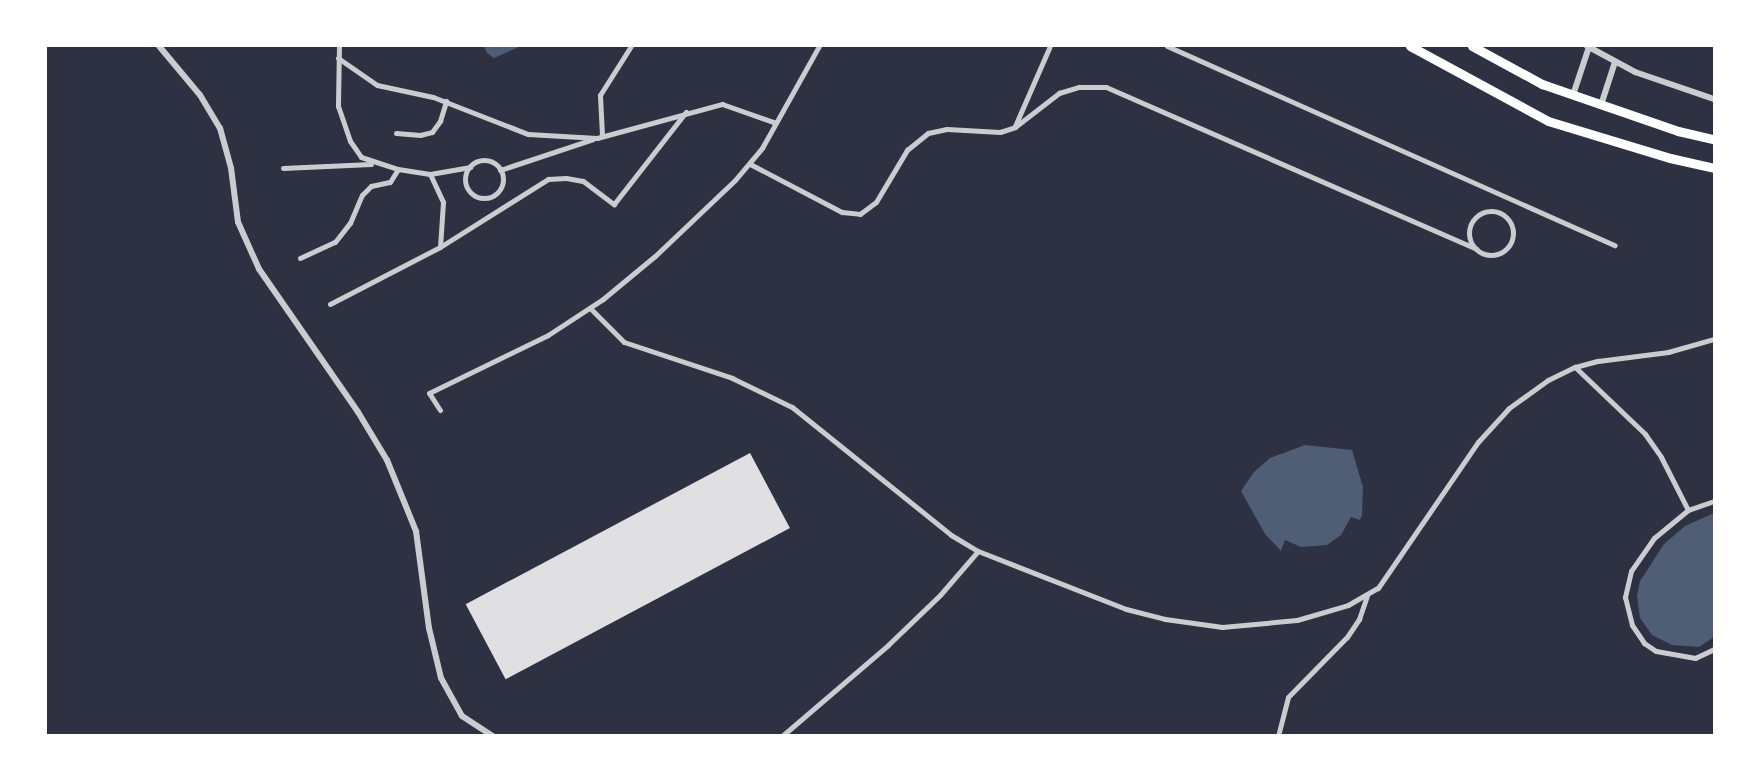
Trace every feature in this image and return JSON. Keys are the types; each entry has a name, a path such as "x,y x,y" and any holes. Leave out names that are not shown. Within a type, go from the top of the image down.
{"main road":[{"path":"1410,46 1548,121 1670,158 1714,167"},
{"path":"1472,46 1524,75 1573,95 1678,131 1714,139"}],"street":[{"path":"159,46 200,95 220,128 231,168 238,222 254,261 358,412 387,460 416,531 429,628 441,678 462,716 492,736"},
{"path":"339,46 337,99 344,127 361,157 376,164 430,174 470,167"},
{"path":"599,136 600,95 631,46"},
{"path":"440,411 429,393 548,335 590,308 655,256 750,164 819,46"},
{"path":"1015,127 1049,46"},
{"path":"1167,46 1615,245"},
{"path":"1573,95 1588,46 1615,62 1714,99"},
{"path":"338,58 377,85 446,101 528,134 599,136"},
{"path":"1601,105 1615,62"},
{"path":"750,164 842,212 860,214 876,202 907,150 928,133 947,129 1000,132 1015,127 1059,93 1079,87 1106,87 1476,249 1496,255 1508,248 1513,228 1505,216 1491,211 1477,216 1472,222 1469,237 1476,249"},
{"path":"396,133 420,135 432,132 440,121 446,101"},
{"path":"500,170 599,136 722,104 776,123"},
{"path":"330,304 440,247 548,179 583,181 614,204 686,112"},
{"path":"489,160 500,170 503,179 499,190 483,197 468,188 466,176 477,161 489,160"},
{"path":"283,168 376,164"},
{"path":"300,258 335,242 353,218 362,195 372,187 390,182 398,169"},
{"path":"430,174 443,202 440,247"},
{"path":"590,308 624,342 732,379 792,407 951,535 978,551 1091,597 1197,625 1273,625 1325,612 1367,596 1390,574 1462,461 1493,423 1528,393 1575,367 1668,352 1714,339"},
{"path":"1575,367 1645,434 1661,457 1688,510"},
{"path":"1714,501 1688,510 1654,538 1639,557 1627,585 1626,607 1637,635 1656,651 1695,658 1714,649"},
{"path":"782,736 888,645 940,596 978,551"},
{"path":"1278,736 1288,697 1347,638 1359,619 1367,596"}],"water":[{"path":"484,46 521,46 494,58 487,53"},
{"path":"1305,445 1352,450 1363,487 1362,515 1360,520 1351,517 1341,535 1327,545 1301,547 1285,540 1281,551 1265,534 1241,491 1254,472 1270,458"},
{"path":"1714,513 1714,637 1699,647 1672,645 1652,635 1640,618 1637,596 1640,581 1664,544 1685,526"}],"building":[{"path":"750,453 790,528 506,679 466,604"}]}
